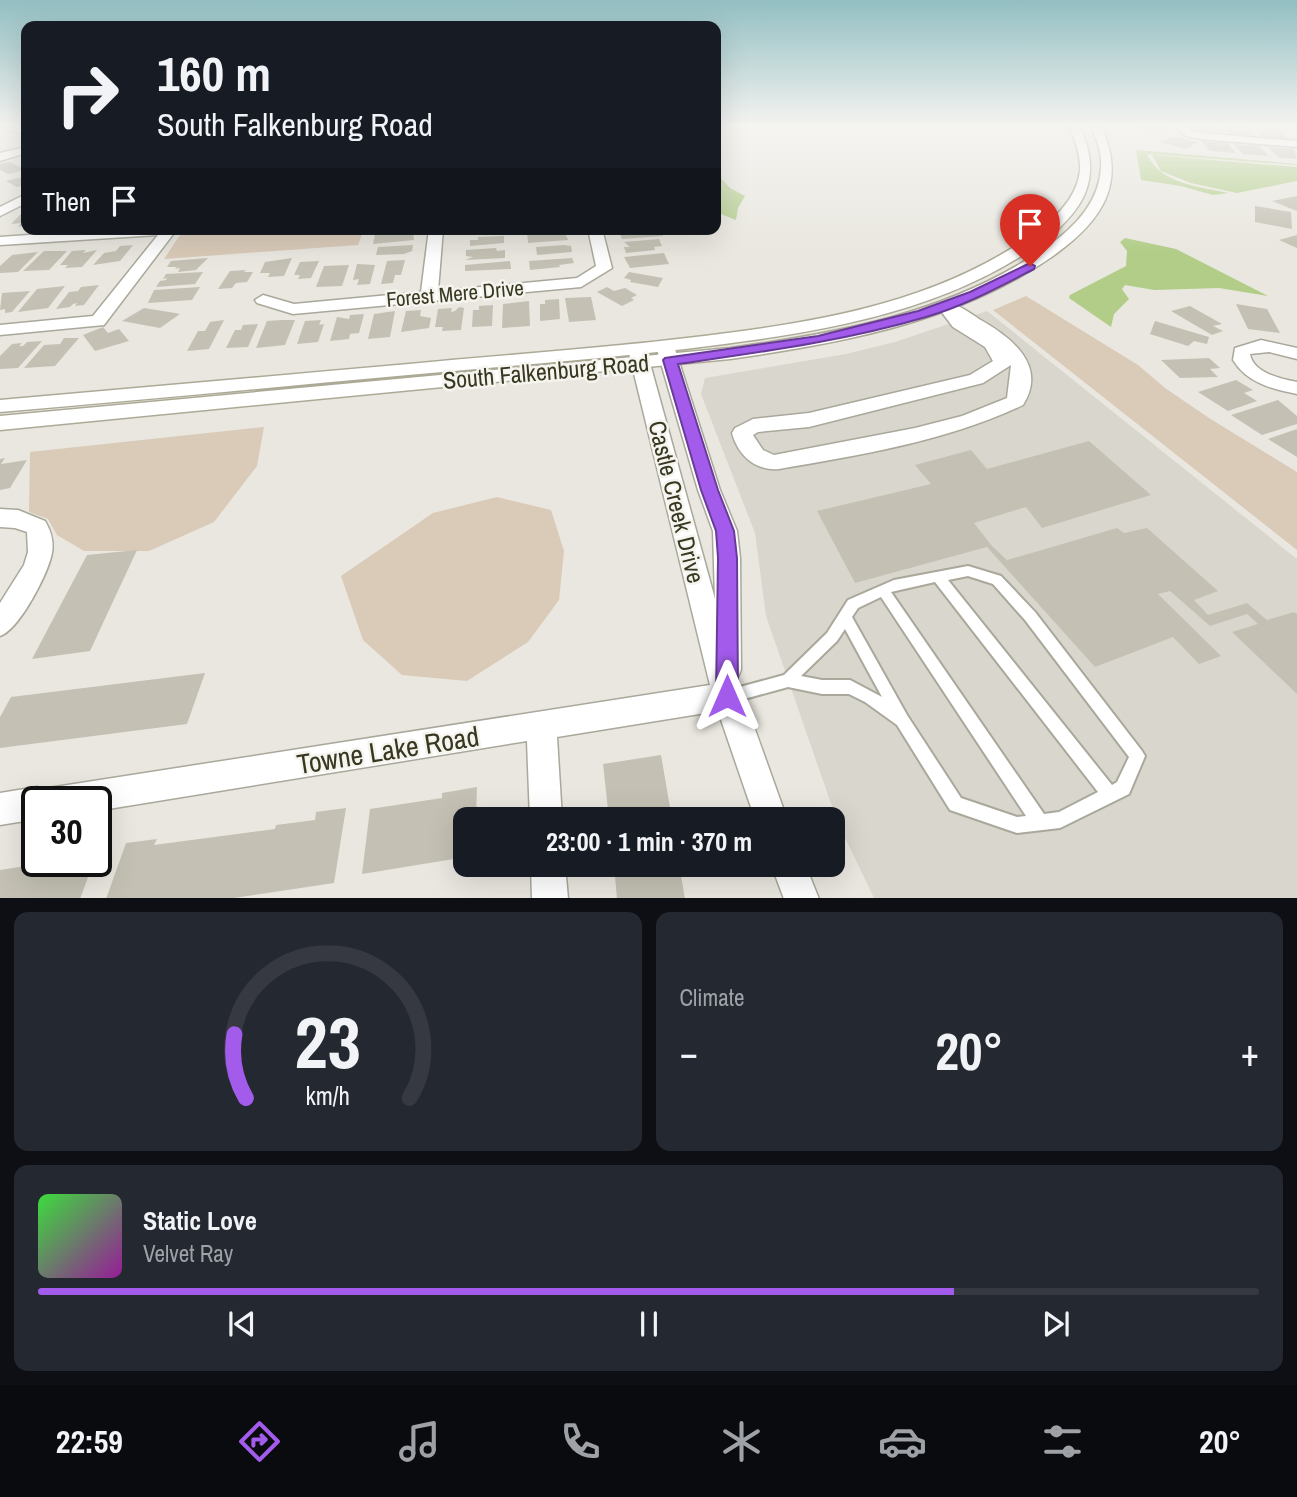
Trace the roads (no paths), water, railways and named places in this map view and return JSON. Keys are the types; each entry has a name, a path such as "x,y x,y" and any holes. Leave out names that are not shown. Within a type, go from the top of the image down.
{"street":[{"name":"South Falkenburg Road","path":"667,353 799,329 904,303 992,268 1025,249 1057,223 1082,190 1085,168"},
{"name":"South Falkenburg Road","path":"0,423 667,353 818,340 923,314 1013,276 1046,256 1079,230 1102,195 1107,168"},
{"path":"0,212 21,201"},
{"path":"0,241 93,235"},
{"path":"0,330 98,321 166,235"},
{"path":"429,296 435,235"},
{"name":"Forest Mere Drive","path":"263,300 293,309 581,282 604,268 596,235"},
{"path":"945,306 1000,341 1016,356 1021,368 1016,401 945,426 861,447 771,462 745,446 742,433 753,426 844,412 985,374 1003,363 1000,351 991,341 958,323 945,306 942,299 945,293 984,276 992,268"},
{"path":"1297,354 1256,346 1241,352 1240,358 1244,365 1266,379 1297,388"},
{"name":"Castle Creek Drive","path":"667,353 709,490 725,531 728,558 727,696"},
{"name":"South Falkenburg Road","path":"0,407 638,356"},
{"name":"Castle Creek Drive","path":"638,356 727,696 767,807"},
{"path":"985,374 1009,382 1018,391"},
{"path":"0,518 18,519 37,527 43,540 38,561 0,625"},
{"name":"Towne Lake Road","path":"112,792 727,696"},
{"path":"542,727 545,807"},
{"path":"0,809 21,806"},
{"path":"549,877 550,898"},
{"path":"793,877 802,898"}],"lane":[{"path":"788,680 818,653 853,604 894,585 968,571 997,580 1030,616 1137,755 1123,788 1060,820 1017,825 956,804 902,720 845,617"},
{"path":"938,577 1109,794"},
{"path":"883,590 1040,822"},
{"path":"727,696 788,680 822,687 850,687 870,697 902,720"}]}
